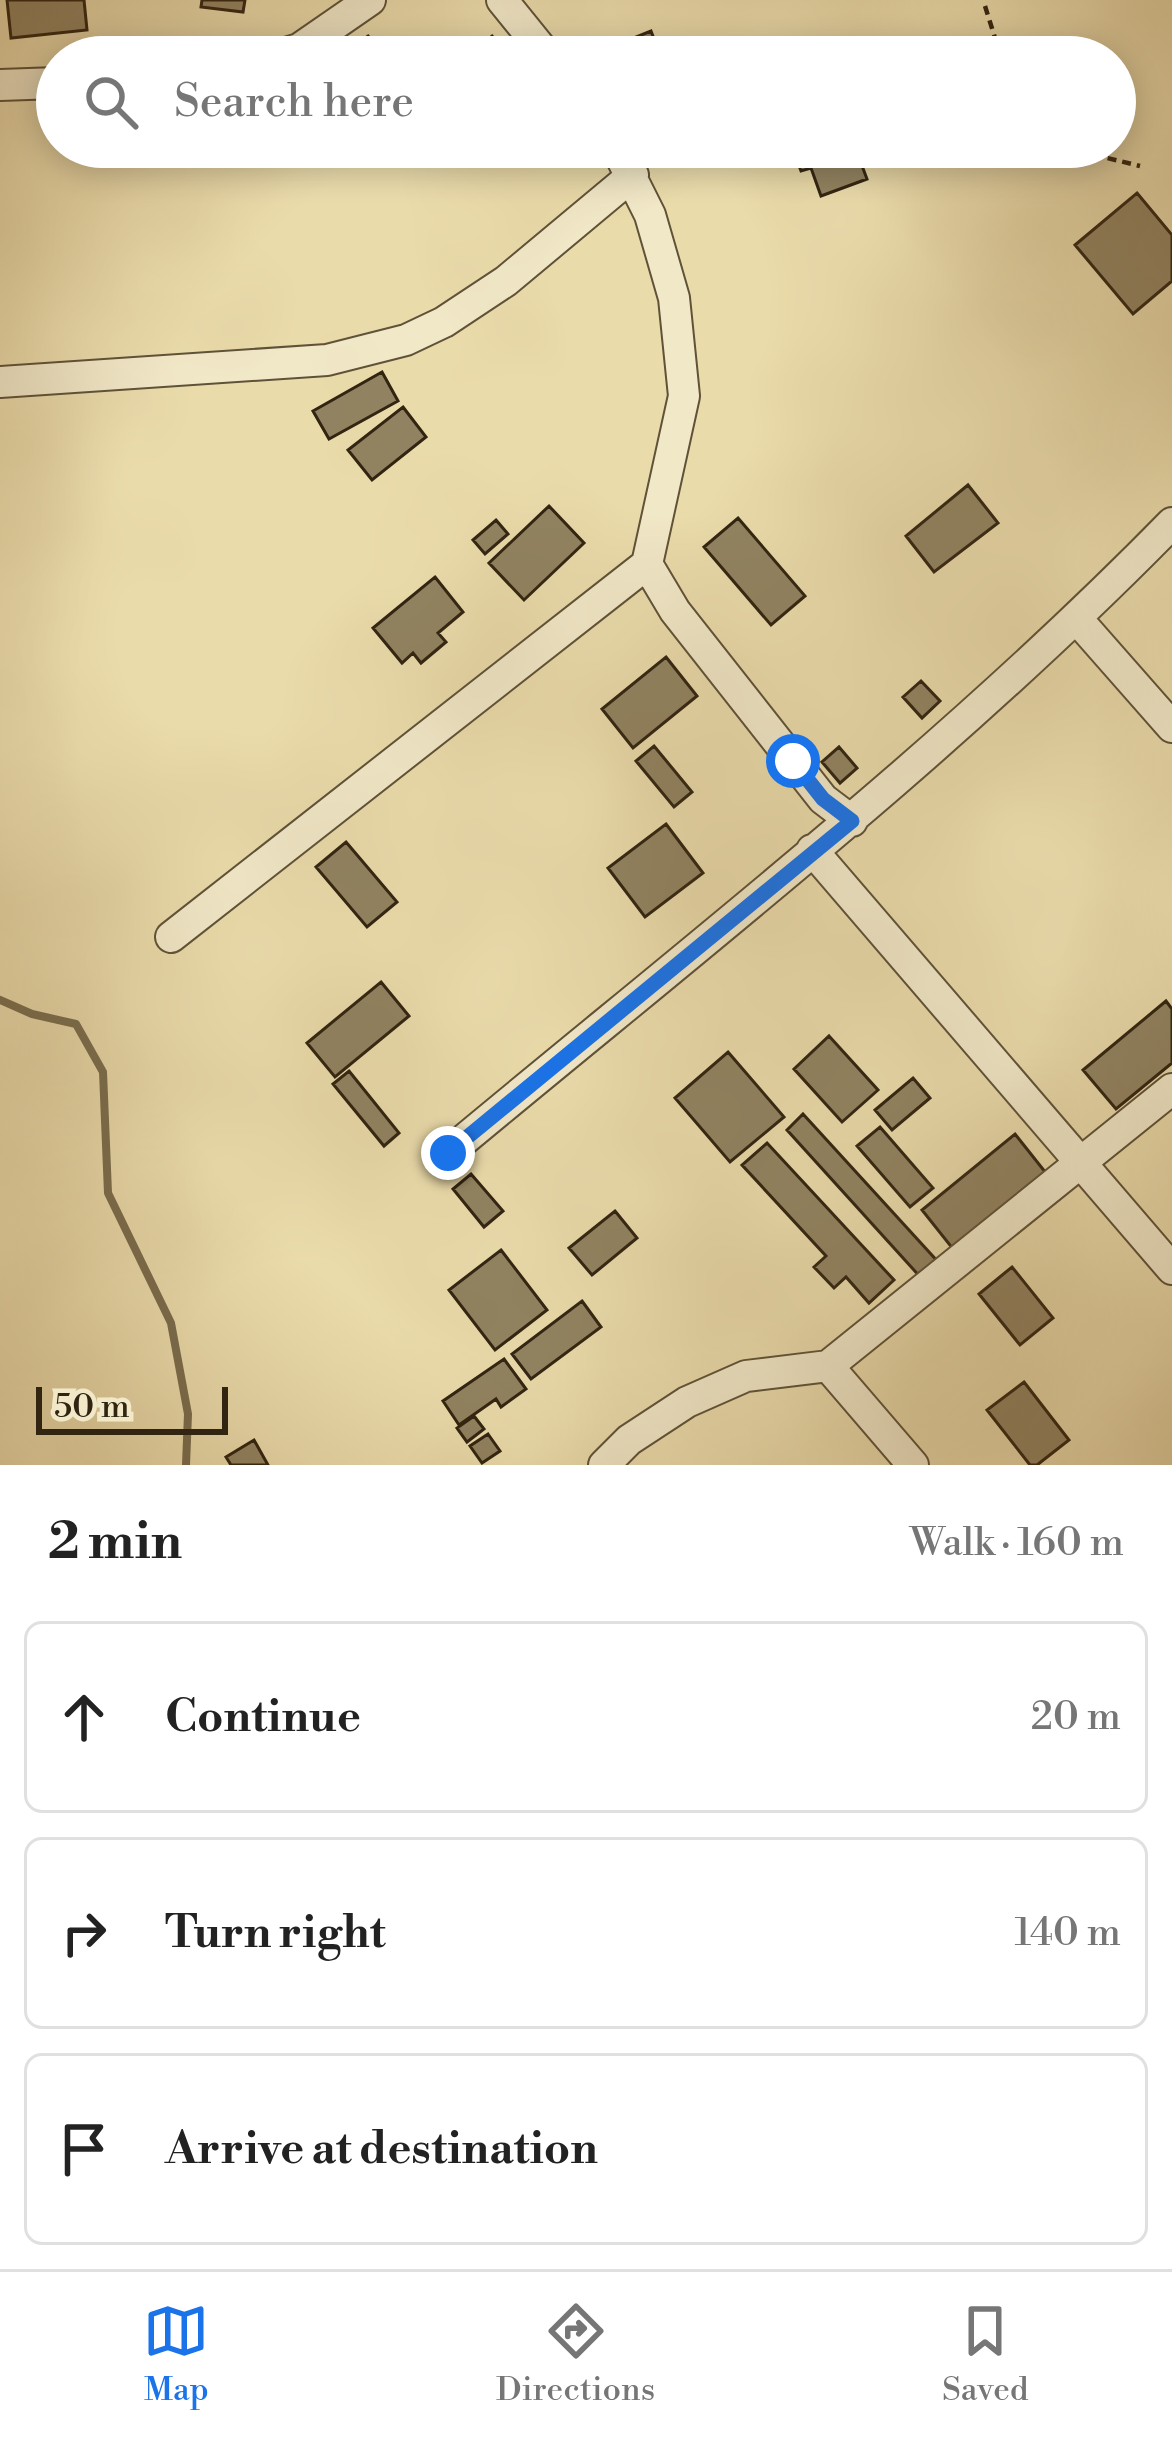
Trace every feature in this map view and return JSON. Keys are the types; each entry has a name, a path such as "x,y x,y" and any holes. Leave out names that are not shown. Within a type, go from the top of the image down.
{"street":[{"path":"318,36 370,0"},
{"path":"502,0 531,36"},
{"path":"0,85 36,84"},
{"path":"171,937 647,564 684,396 674,298 650,215 628,168"},
{"path":"0,382 327,360 406,340 444,322 506,281 633,176"},
{"path":"448,1153 852,821 1077,620 1172,523"},
{"path":"647,564 675,611 823,799 852,821"},
{"path":"1077,620 1172,727"},
{"path":"812,850 1172,1269"},
{"path":"604,1465 629,1440 687,1402 746,1376 828,1366 1172,1089"},
{"path":"828,1366 913,1465"}],"path":[{"path":"985,6 994,36"},
{"path":"1136,165 1140,166"}],"building":[{"path":"7,0 84,0 87,30 11,38"},
{"path":"202,0 245,0 243,12 201,7"},
{"path":"811,168 863,168 867,179 821,196"},
{"path":"1137,193 1172,235 1172,281 1133,314 1075,245"},
{"path":"382,372 398,401 329,439 313,411"},
{"path":"403,407 426,437 372,480 348,450"},
{"path":"968,485 998,523 934,572 906,536"},
{"path":"549,506 584,543 524,600 489,563"},
{"path":"738,518 805,596 771,625 704,547"},
{"path":"496,520 508,534 485,554 473,540"},
{"path":"435,577 463,612 438,633 446,642 421,663 413,653 402,663 373,628"},
{"path":"666,657 697,696 633,748 602,709"},
{"path":"921,681 940,701 922,718 903,697"},
{"path":"654,746 692,792 674,807 636,761"},
{"path":"839,747 857,768 840,783 822,762"},
{"path":"666,824 703,873 645,917 608,868"},
{"path":"346,842 397,902 367,927 316,867"},
{"path":"381,982 409,1016 335,1077 307,1043"},
{"path":"1166,1001 1172,1009 1172,1063 1116,1109 1083,1070"},
{"path":"829,1036 878,1090 842,1122 794,1069"},
{"path":"728,1052 784,1117 730,1162 675,1098"},
{"path":"349,1071 399,1133 384,1146 333,1084"},
{"path":"913,1078 930,1098 892,1130 875,1110"},
{"path":"803,1114 940,1264 923,1280 787,1130"},
{"path":"880,1127 933,1188 910,1207 857,1146"},
{"path":"1015,1134 1046,1173 953,1249 922,1210"},
{"path":"767,1143 894,1280 869,1303 846,1277 834,1288 814,1267 826,1256 742,1165"},
{"path":"471,1174 503,1211 484,1227 453,1189"},
{"path":"615,1211 637,1238 592,1275 569,1248"},
{"path":"501,1250 547,1310 495,1350 449,1290"},
{"path":"1012,1267 1053,1318 1020,1345 979,1294"},
{"path":"582,1301 601,1327 531,1379 512,1354"},
{"path":"504,1359 526,1389 501,1407 496,1399 459,1425 443,1401"},
{"path":"1024,1382 1069,1440 1037,1465 1030,1465 987,1410"},
{"path":"474,1416 484,1429 467,1442 457,1428"},
{"path":"488,1434 500,1451 482,1463 470,1446"},
{"path":"254,1440 268,1465 231,1465 226,1457"}],"waterway":[{"path":"0,1000 32,1014 76,1024 103,1072 108,1193 171,1323 188,1414 186,1465"}],"route":[{"path":"448,1153 852,821 823,799 793,761"}]}
